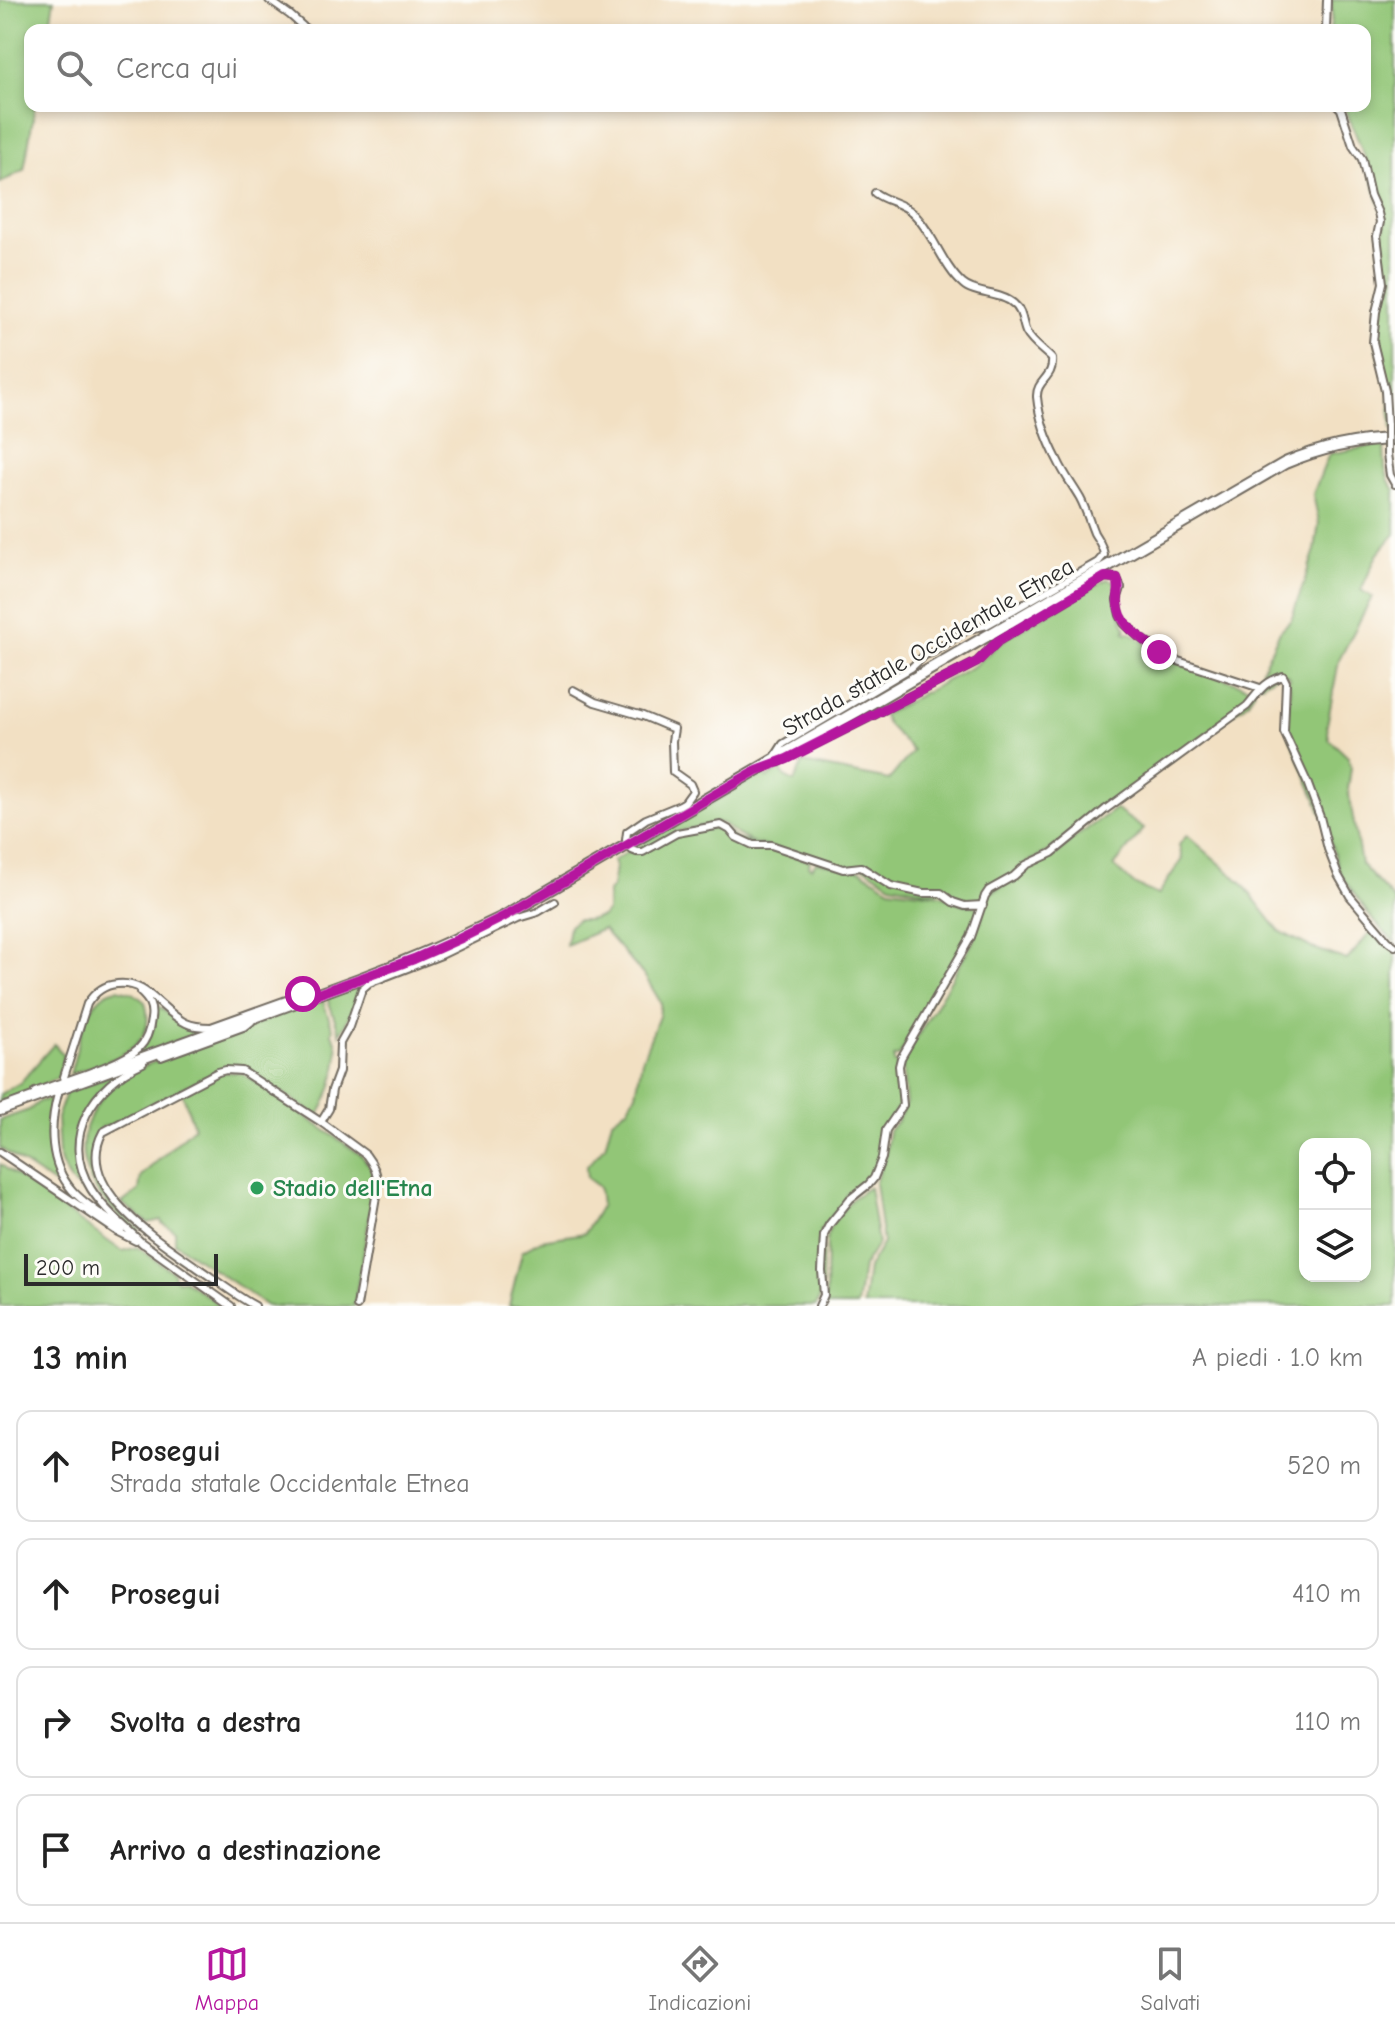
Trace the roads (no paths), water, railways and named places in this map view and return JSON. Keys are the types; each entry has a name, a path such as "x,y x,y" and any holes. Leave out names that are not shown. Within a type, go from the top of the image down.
{"main road":[{"name":"Strada statale Occidentale Etnea","path":"3,1109 414,959 492,922 1285,463 1330,448 1395,439"}],"street":[{"path":"269,0 300,24"},
{"path":"1326,24 1327,0"},
{"path":"1342,112 1353,146 1362,159 1380,222 1377,236 1383,283 1373,342 1385,391 1387,454 1390,475 1395,484"},
{"path":"773,760 783,744 911,668 925,655 934,655 967,630 987,625 1103,558 1104,550 1082,502 1058,463 1043,425 1037,393 1039,385 1053,367 1052,359 1033,341 1014,303 962,284 913,213 900,203 881,198 875,193"},
{"path":"757,770 787,759 977,662 1015,629 1105,577 1117,578 1121,588 1117,600 1124,623 1159,652 1260,688"},
{"path":"941,668 946,678"},
{"path":"819,1306 824,1295 824,1235 850,1199 874,1178 882,1158 886,1130 903,1105 899,1062 971,937 989,890 1026,865 1052,853 1106,809 1247,706 1260,688 1283,676 1286,682 1284,732 1307,782 1338,875 1350,896 1395,946"},
{"path":"573,690 595,702 674,729 673,772 690,784 693,791 685,802 627,832 626,840"},
{"path":"632,850 643,852 677,833 721,825 753,845 771,845 843,869 861,867 891,886 927,894 941,893 965,906 983,905"},
{"path":"321,1122 329,1109 339,1071 340,1043 362,989 369,983 441,955 555,902"},
{"path":"64,1077 87,1004 107,986 123,983 138,987 187,1023 202,1027 211,1027 303,994 315,995"},
{"path":"3,1109 35,1092 115,1061 142,1045 150,1027 151,1007 142,993 123,983"},
{"path":"143,1244 102,1204 87,1182 77,1149 89,1109 106,1086 140,1064 246,1026 265,1013"},
{"path":"252,1305 162,1243 118,1204 102,1182 96,1159 98,1141 103,1132 226,1070 242,1071 321,1122 371,1161 378,1177 357,1306"},
{"path":"58,1094 52,1125 55,1158 64,1179 77,1195 231,1306"},
{"path":"0,1152 118,1232 143,1244"}],"place":[{"name":"Stadio dell'Etna","path":"257,1188"}]}
